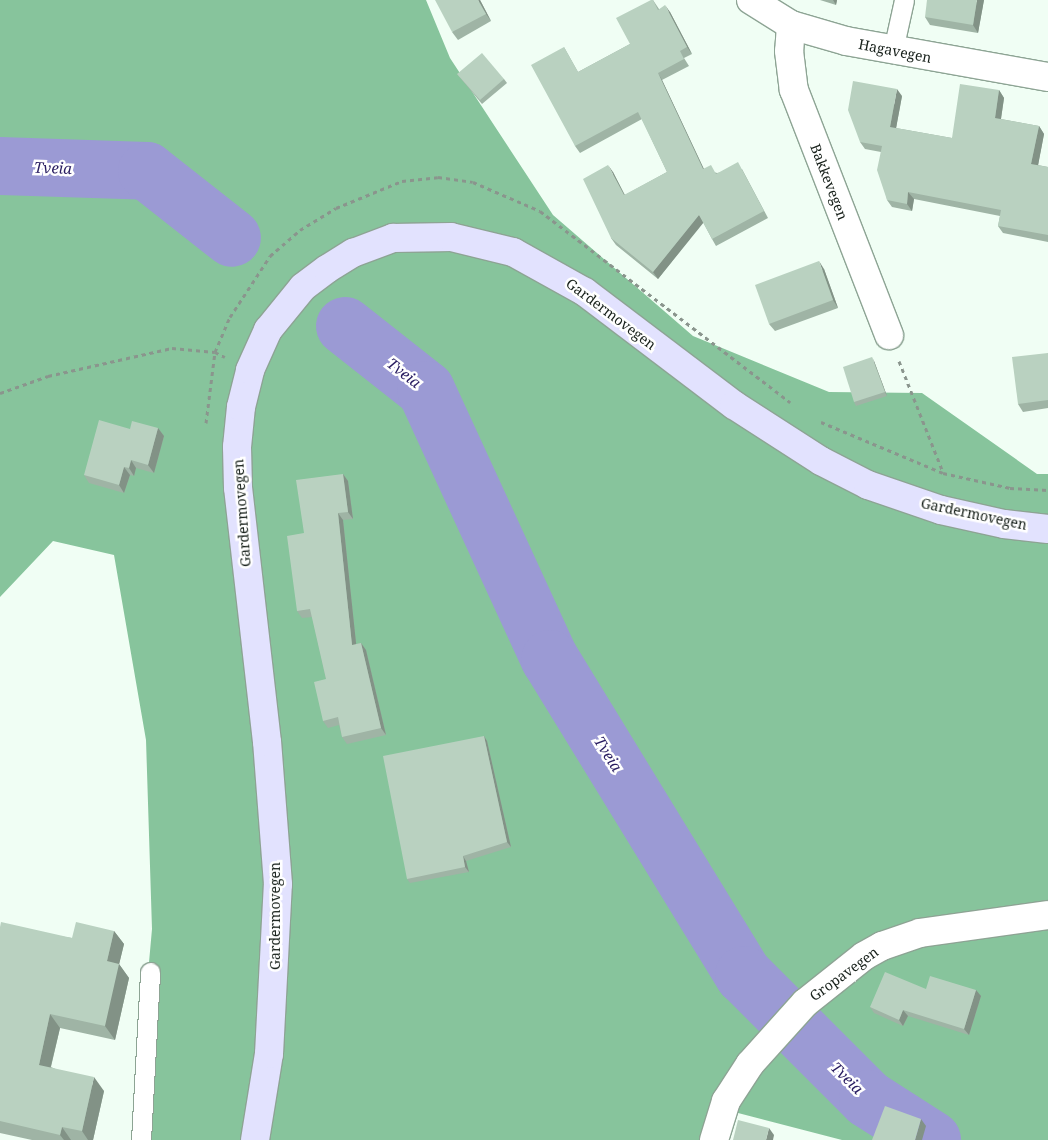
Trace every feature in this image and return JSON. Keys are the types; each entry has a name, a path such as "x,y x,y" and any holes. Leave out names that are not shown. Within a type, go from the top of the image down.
{"main road":[{"name":"Gardermovegen","path":"255,1140 269,1054 278,884 267,742 238,488 241,408 250,370 268,330 303,287 353,253 393,238 424,236 476,241 543,266 585,292 734,405 820,461 868,485 941,510 1004,524 1048,529"}],"street":[{"name":"Hagavegen","path":"751,0 791,25 846,41 1048,77"},
{"name":"Bakkevegen","path":"791,25 788,51 794,90 889,335"},
{"name":"Gropavegen","path":"714,1140 726,1102 750,1064 805,1003 882,946 920,933 1048,915"}],"lane":[{"path":"893,50 904,0"},
{"path":"141,1140 150,972"}],"path":[{"path":"206,434 215,352 230,317 253,278 270,256 300,230 336,208 373,191 402,181 438,177 472,182 540,211 794,405"},
{"path":"889,335 943,473"},
{"path":"0,393 48,376 172,348 215,352 250,370"},
{"path":"819,421 943,473 1010,488 1048,490"}],"green space":[{"path":"0,0 426,0 450,58 553,215 693,336 829,392 922,393 1037,474 1048,474 1048,1140 842,1140 715,1107 709,1140 133,1140 152,929 146,740 114,555 53,541 0,597"}],"building":[{"path":"435,0 478,0 486,14 452,32"},
{"path":"653,0 658,10 665,5 687,47 680,51 684,59 658,73 703,169 711,165 716,174 738,162 764,211 712,239 699,215 653,272 611,238 583,179 608,165 624,195 667,172 638,112 575,146 531,65 564,47 578,72 630,44 616,18"},
{"path":"927,0 977,0 973,25 925,17"},
{"path":"482,53 504,79 480,100 457,74"},
{"path":"853,81 897,89 890,127 952,138 960,84 999,90 995,118 1039,126 1031,164 1048,167 1048,235 998,226 1001,210 908,192 907,204 887,200 877,170 882,146 860,142 848,110"},
{"path":"819,261 833,300 769,324 755,285"},
{"path":"1048,353 1048,400 1018,404 1012,357"},
{"path":"872,357 885,392 854,402 843,367"},
{"path":"99,420 130,429 132,421 158,428 148,465 131,460 129,468 124,467 119,485 84,475"},
{"path":"343,474 348,512 338,513 352,645 361,643 381,728 342,737 338,717 323,721 314,682 326,679 310,609 297,611 287,536 304,533 296,480"},
{"path":"484,736 507,842 463,856 465,867 407,879 383,756"},
{"path":"1,922 72,938 76,922 114,931 107,961 119,964 105,1026 50,1014 39,1065 94,1077 82,1131 62,1127 60,1135 0,1121"},
{"path":"885,972 926,989 930,976 976,990 964,1029 903,1010 899,1020 870,1007"},
{"path":"885,1106 921,1119 915,1140 872,1140"},
{"path":"738,1120 769,1128 766,1140 733,1140"}],"waterway":[{"name":"Tveia","path":"0,166 147,171 232,238"},
{"name":"Tveia","path":"345,326 426,390 550,659 744,975 868,1099 932,1140"}]}
